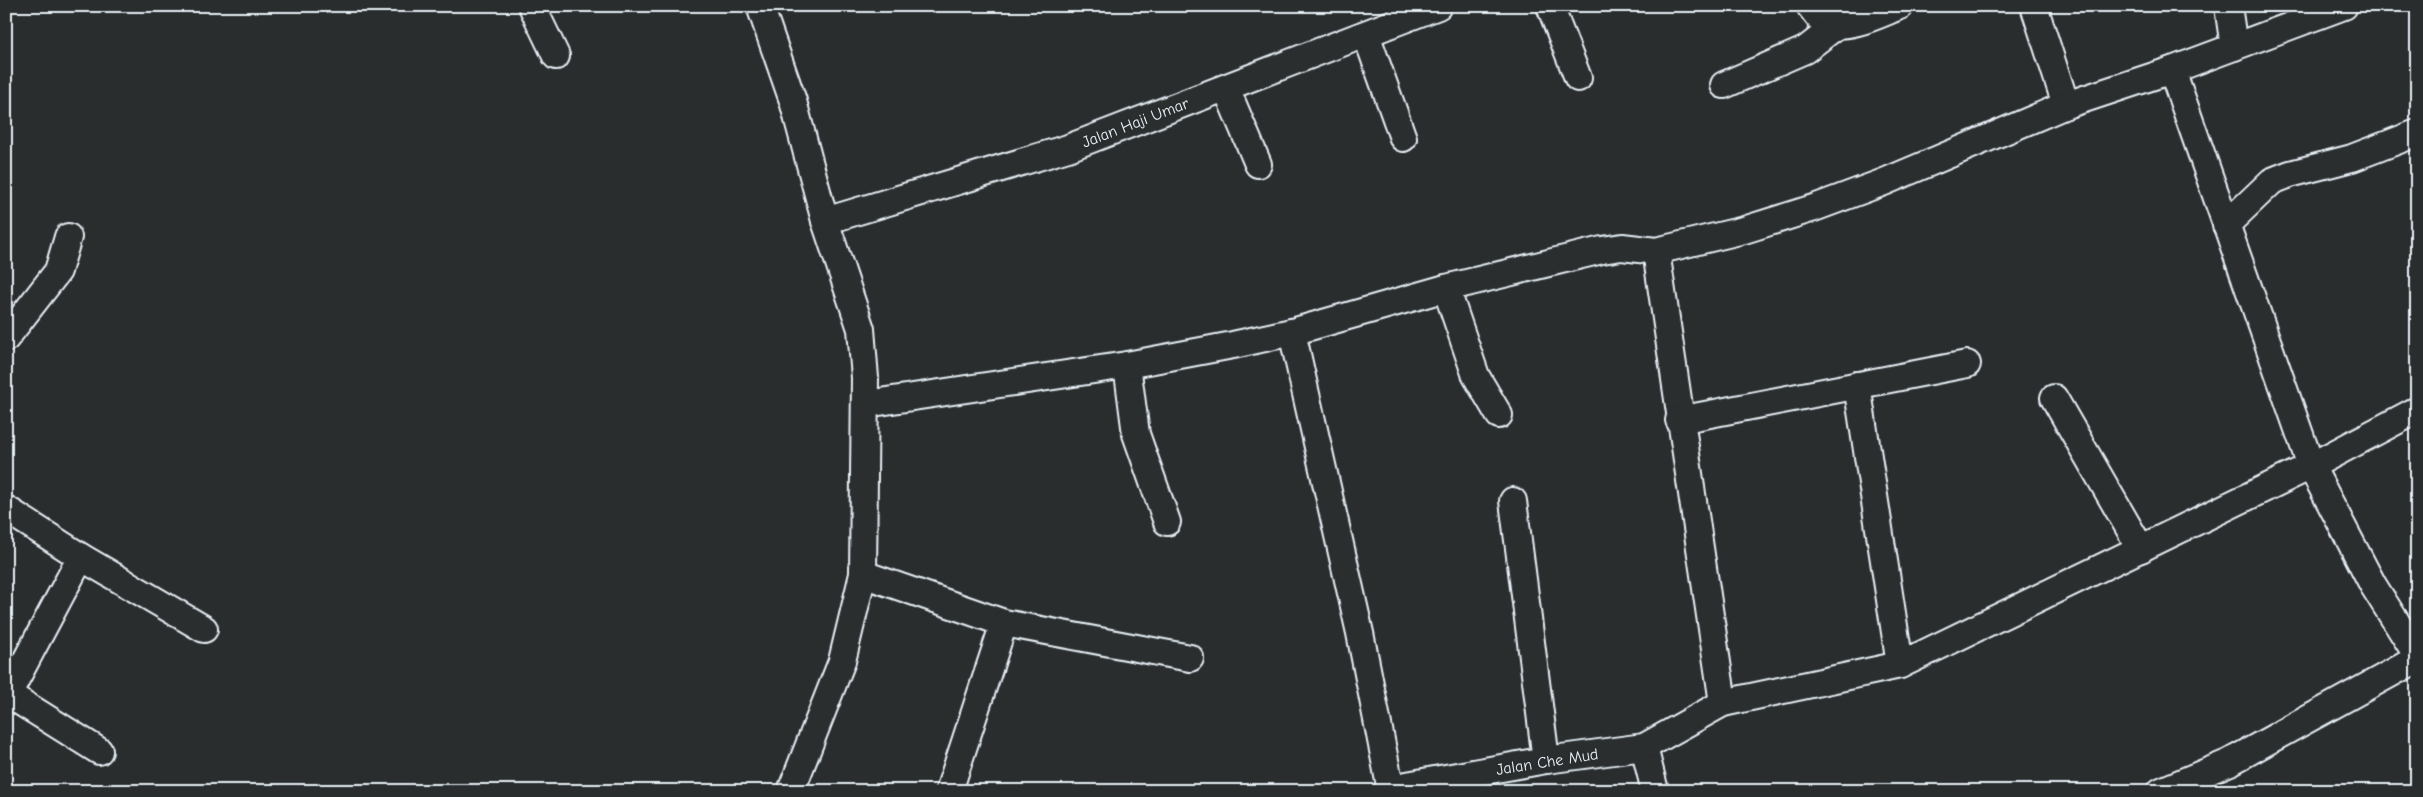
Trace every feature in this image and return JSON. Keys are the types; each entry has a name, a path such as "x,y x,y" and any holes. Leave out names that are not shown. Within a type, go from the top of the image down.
{"street":[{"path":"532,6 556,56"},
{"path":"760,6 792,101 825,221 861,329 866,404 863,574 842,661 791,791"},
{"name":"Jalan Haji Umar","path":"825,221 1068,148 1438,6"},
{"path":"1550,6 1578,78"},
{"path":"1810,6 1824,24 1836,26 1849,25 1900,6"},
{"path":"2034,6 2066,105"},
{"path":"2228,6 2234,47"},
{"path":"866,404 1127,365 1292,332 1446,288 1602,250 1622,247 1656,251 1744,230 1814,208 1884,182 2066,105 2172,70 2344,6"},
{"path":"1724,85 1805,50 1836,26"},
{"path":"1366,34 1403,138"},
{"path":"2172,70 2311,466 2373,585 2417,655"},
{"path":"1226,88 1258,164"},
{"path":"2226,225 2272,181 2290,174 2352,158 2417,133"},
{"path":"6,338 58,271 68,237"},
{"path":"1656,251 1679,420 1723,703"},
{"path":"1446,288 1476,376 1499,415"},
{"path":"1292,332 1360,633 1391,789"},
{"path":"1679,420 1967,364"},
{"path":"1127,365 1136,434 1167,522"},
{"path":"1857,385 1900,664"},
{"path":"2054,398 2141,549"},
{"path":"1655,791 1644,747 1723,703 1900,664 2311,466 2417,410"},
{"path":"1513,501 1546,760"},
{"path":"6,509 81,557 204,629"},
{"path":"81,557 7,696 99,751"},
{"path":"863,574 1004,623 1190,658"},
{"path":"949,791 1004,623"},
{"path":"2161,791 2230,762 2417,659"},
{"name":"Jalan Che Mud","path":"1391,789 1546,760 1644,747"}]}
